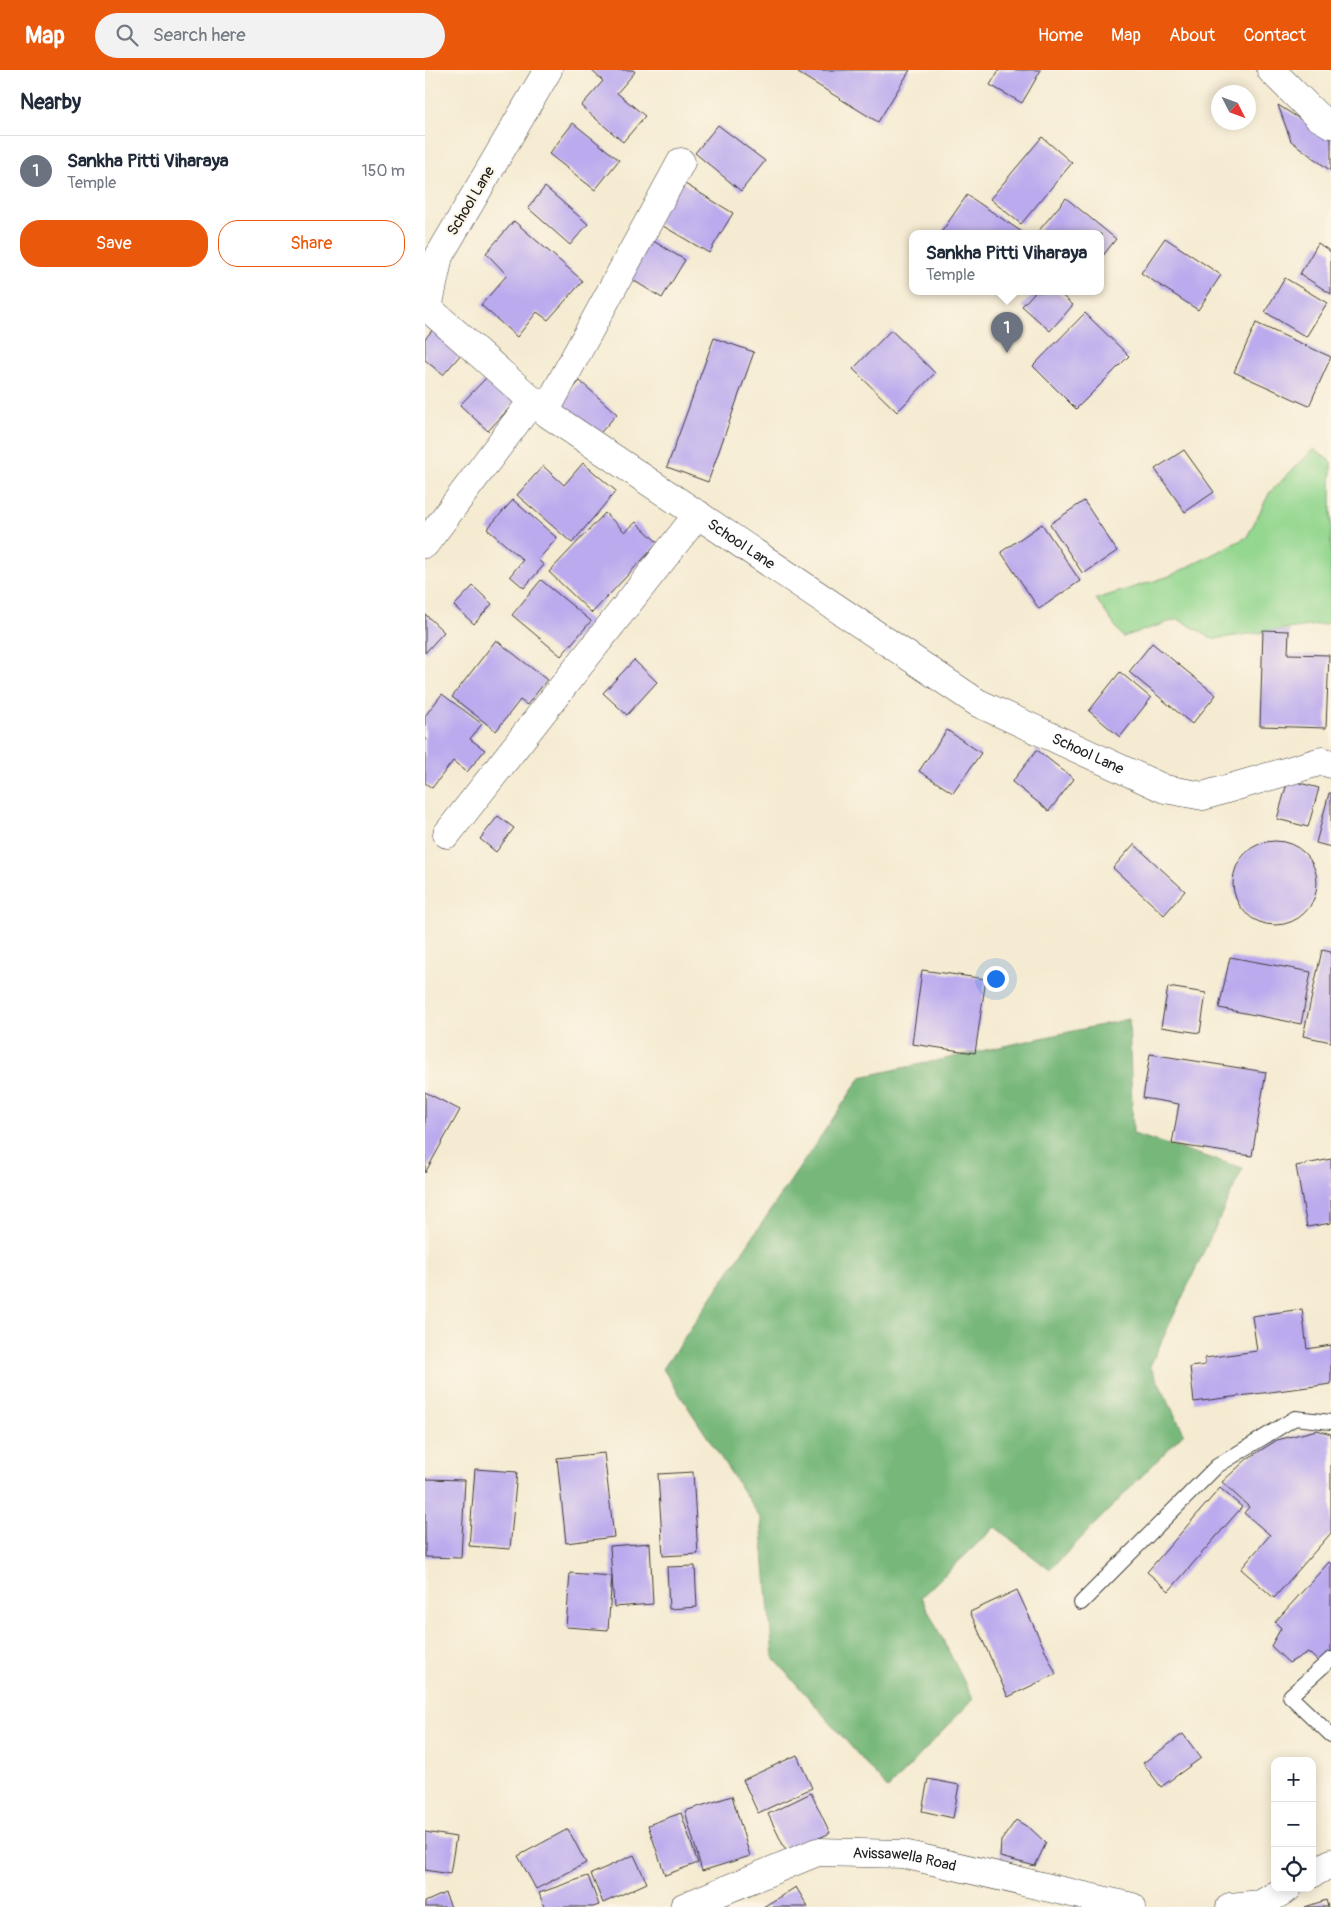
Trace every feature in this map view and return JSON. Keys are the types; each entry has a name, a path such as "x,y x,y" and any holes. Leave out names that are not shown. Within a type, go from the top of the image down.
{"street":[{"name":"School Lane","path":"548,70 439,256 427,309 539,406 978,704 1165,789 1203,796 1322,761 1331,764"},
{"path":"1271,70 1317,116 1331,124"},
{"path":"425,544 539,406 681,162"},
{"path":"447,834 698,514"},
{"name":"Avissawella Road","path":"684,1907 817,1852 903,1854 1132,1907"},
{"path":"1316,1872 1331,1863"},
{"path":"1230,1907 1261,1904 1281,1892"}],"lane":[{"path":"1081,1603 1217,1466 1295,1418 1331,1422"},
{"path":"1331,1659 1290,1696 1331,1735"}],"green space":[{"path":"1314,449 1331,462 1331,623 1213,639 1178,619 1123,637 1096,599 1170,576 1247,537 1270,492"},
{"path":"1129,1019 1133,1134 1243,1168 1150,1366 1184,1433 1050,1570 995,1527 921,1597 973,1699 888,1789 773,1657 761,1519 663,1369 861,1077"}],"building":[{"path":"591,70 633,70 635,72 617,93 645,116 623,142 581,106 603,81"},
{"path":"801,70 910,70 878,122 798,73"},
{"path":"999,70 1041,70 1022,103 990,85"},
{"path":"1278,105 1331,139 1331,171 1291,141"},
{"path":"573,123 619,160 595,190 549,154"},
{"path":"718,125 765,161 741,191 695,153"},
{"path":"1042,137 1072,163 1021,224 990,199"},
{"path":"675,178 733,213 709,253 658,223"},
{"path":"545,187 588,224 570,245 528,208"},
{"path":"967,195 1019,230 943,230"},
{"path":"1066,198 1116,239 1104,254 1104,230 1039,230"},
{"path":"514,221 583,281 548,320 537,312 517,337 481,305 507,275 486,253"},
{"path":"645,236 685,260 662,298 623,274"},
{"path":"1165,238 1221,275 1198,310 1141,273"},
{"path":"1318,243 1331,252 1331,294 1300,274"},
{"path":"1285,278 1327,303 1306,337 1265,312"},
{"path":"1032,295 1061,295 1073,305 1050,331 1022,306"},
{"path":"1085,313 1129,356 1076,409 1033,366"},
{"path":"1256,323 1331,357 1309,406 1234,372"},
{"path":"434,328 463,352 443,375 425,360 425,339"},
{"path":"891,330 935,373 897,412 853,369"},
{"path":"714,338 754,352 708,482 667,467"},
{"path":"487,377 515,402 488,431 460,405"},
{"path":"580,381 617,414 594,440 557,406"},
{"path":"1184,450 1214,492 1185,512 1155,469"},
{"path":"583,463 616,491 572,543 517,495 543,466 564,485"},
{"path":"513,500 557,538 538,560 544,565 524,588 510,576 523,560 487,529"},
{"path":"1084,501 1117,551 1083,574 1050,524"},
{"path":"605,513 625,532 636,522 658,543 592,613 549,572"},
{"path":"1042,524 1080,581 1039,609 1001,552"},
{"path":"541,580 591,621 561,656 512,615"},
{"path":"473,586 492,604 474,624 454,606"},
{"path":"425,614 444,632 425,653"},
{"path":"1263,630 1289,631 1288,654 1329,655 1326,728 1260,726"},
{"path":"496,640 547,680 527,705 520,700 496,731 452,697"},
{"path":"1152,643 1216,695 1192,724 1129,672"},
{"path":"634,660 657,682 627,715 603,693"},
{"path":"1120,672 1151,698 1120,737 1089,711"},
{"path":"442,694 482,724 470,739 485,750 467,772 453,761 432,788 425,783 425,716"},
{"path":"947,730 981,753 953,793 919,771"},
{"path":"1037,750 1074,779 1049,811 1012,782"},
{"path":"1288,780 1319,788 1308,827 1277,819"},
{"path":"1329,793 1331,793 1331,847 1316,843"},
{"path":"498,816 514,828 496,852 480,839"},
{"path":"1275,841 1291,844 1305,853 1314,867 1317,883 1314,899 1305,913 1291,922 1275,925 1259,922 1245,913 1236,899 1233,883 1236,867 1245,853 1259,844"},
{"path":"1134,844 1185,891 1164,915 1113,868"},
{"path":"1322,950 1331,952 1331,1042 1303,1036"},
{"path":"1230,957 1311,972 1301,1024 1219,1008"},
{"path":"922,970 986,979 975,1053 912,1044"},
{"path":"1168,987 1206,993 1200,1033 1161,1027"},
{"path":"1150,1054 1266,1072 1252,1156 1172,1144 1179,1104 1143,1098"},
{"path":"425,1092 460,1110 425,1173"},
{"path":"1331,1159 1331,1223 1307,1227 1296,1166"},
{"path":"1302,1309 1307,1349 1331,1345 1331,1384 1194,1402 1190,1367 1205,1365 1205,1358 1257,1351 1252,1316"},
{"path":"1317,1430 1331,1434 1331,1533 1274,1598 1241,1569 1270,1535 1244,1513 1249,1507 1222,1482 1247,1459 1277,1440"},
{"path":"604,1453 614,1537 566,1543 557,1458"},
{"path":"475,1469 517,1472 510,1549 469,1546"},
{"path":"693,1472 698,1554 663,1556 658,1474"},
{"path":"425,1479 465,1480 461,1558 425,1557"},
{"path":"1220,1488 1242,1507 1169,1591 1147,1572"},
{"path":"650,1543 653,1604 614,1607 610,1546"},
{"path":"1329,1562 1331,1564 1331,1655 1322,1665 1308,1652 1289,1663 1271,1646 1281,1628 1275,1622"},
{"path":"695,1566 697,1607 669,1609 667,1567"},
{"path":"570,1573 612,1576 608,1630 566,1627"},
{"path":"1017,1590 1056,1674 1008,1697 970,1612"},
{"path":"1183,1734 1201,1758 1161,1787 1143,1763"},
{"path":"797,1755 812,1788 758,1813 743,1780"},
{"path":"928,1779 959,1785 953,1818 922,1811"},
{"path":"811,1793 830,1833 787,1853 768,1814"},
{"path":"732,1796 750,1856 702,1871 685,1811"},
{"path":"681,1813 698,1863 665,1875 648,1825"},
{"path":"1016,1820 1031,1829 1046,1843 1035,1866 1000,1857 1001,1841"},
{"path":"568,1829 586,1863 536,1889 518,1856"},
{"path":"425,1832 456,1837 450,1874 425,1870"},
{"path":"634,1855 647,1883 603,1903 591,1874"},
{"path":"588,1876 599,1905 593,1907 544,1907 539,1893"},
{"path":"796,1887 808,1907 763,1907"},
{"path":"445,1893 451,1907 425,1907 425,1902"},
{"path":"1326,1900 1328,1907 1305,1907"}],"place":[{"name":"Sankha Pitti Viharaya","path":"1007,353"}]}
